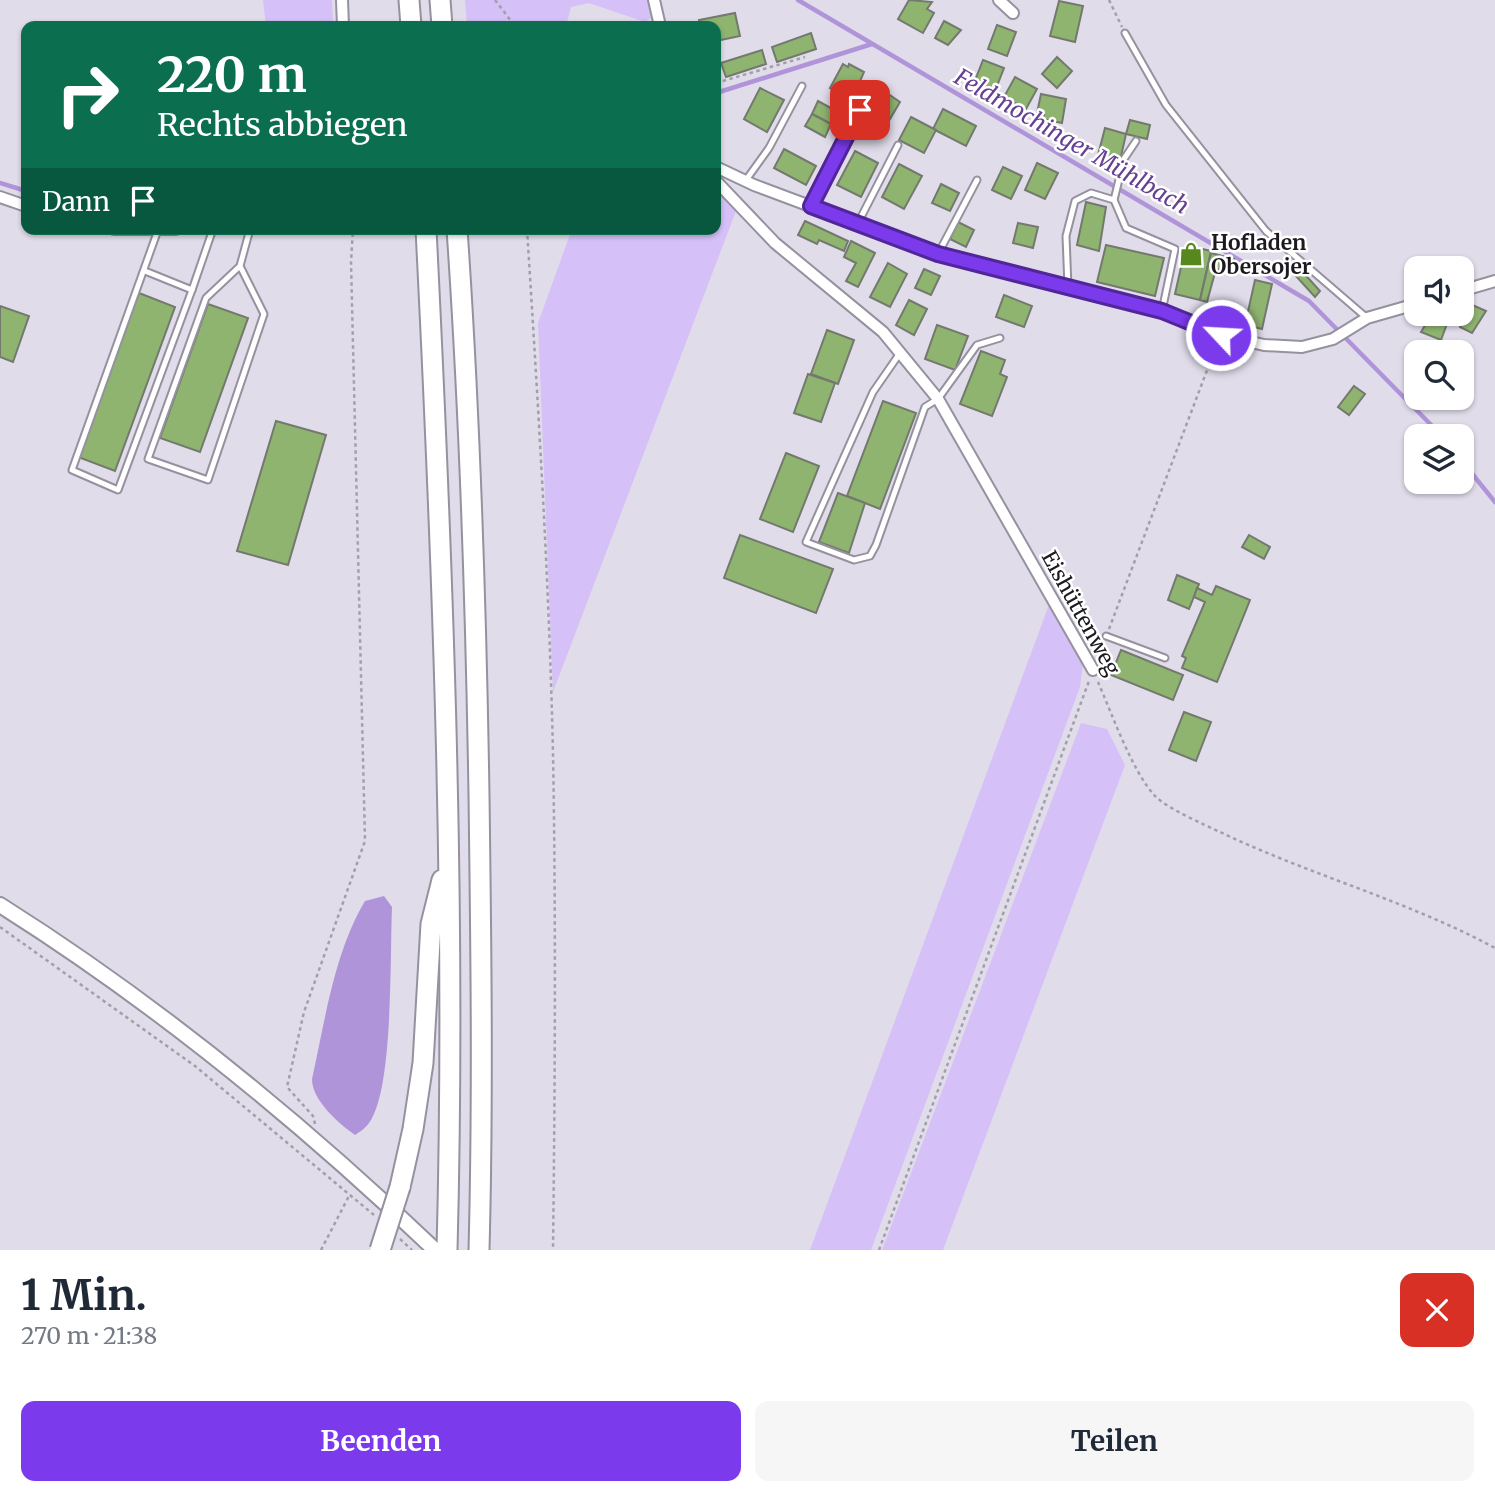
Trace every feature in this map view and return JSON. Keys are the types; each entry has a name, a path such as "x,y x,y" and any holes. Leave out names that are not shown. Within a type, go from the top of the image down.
{"highway":[{"path":"409,0 411,21"},
{"path":"440,0 442,21"},
{"path":"426,235 439,472 449,852 447,1250"},
{"path":"457,235 471,481 478,727 481,907 479,1248"},
{"path":"380,1250 400,1187 413,1129 423,1063 431,924 449,852"}],"main road":[{"path":"0,905 161,1016 319,1142 436,1250"}],"street":[{"path":"342,0 343,21"},
{"path":"653,0 659,21"},
{"path":"999,0 1013,13"},
{"path":"721,169 938,254 1162,311 1221,335 1264,345 1302,347 1333,339 1367,318 1404,307"},
{"name":"Eishüttenweg","path":"721,186 775,243 860,310 938,399 1093,670"},
{"path":"0,197 21,204"},
{"path":"1474,287 1495,281"}],"lane":[{"path":"1125,33 1166,105 1266,231 1367,318"},
{"path":"746,180 779,131 802,86"},
{"path":"811,206 860,110"},
{"path":"1136,141 1124,159 1114,200 1126,228 1175,249 1162,311"},
{"path":"858,224 898,145"},
{"path":"938,254 976,180"},
{"path":"1068,287 1066,236 1075,201 1091,193 1114,200"},
{"path":"156,235 72,470 118,490 211,235"},
{"path":"240,266 264,314 208,480 148,458 206,298 240,266 248,235"},
{"path":"145,271 192,290"},
{"path":"900,353 873,392 806,542 854,560 870,556 925,407 938,399 977,345 1000,338"},
{"path":"1106,636 1165,658"}],"path":[{"path":"495,0 511,21"},
{"path":"1109,0 1125,33"},
{"path":"721,82 805,57"},
{"path":"319,1142 313,1116 287,1087 304,1012 365,841 351,262 353,235"},
{"path":"527,235 540,435 553,750 556,971 553,1250"},
{"path":"1106,636 1221,335"},
{"path":"878,1250 1093,670"},
{"name":"Eishüttenweg","path":"1093,670 1129,750 1156,796 1202,823 1278,859 1462,930 1495,948"},
{"path":"0,928 195,1066 381,1222"},
{"path":"321,1250 350,1194 362,1180"},
{"path":"392,1231 412,1250"}],"shaded area":[{"path":"263,0 332,0 333,21 265,21"},
{"path":"465,0 648,0 651,18 642,21 589,3 571,7 567,21 467,21"},
{"path":"721,194 736,211 553,692 538,323 570,235 721,235"},
{"path":"1050,602 1083,663 1080,687 871,1250 810,1250"},
{"path":"1081,723 1107,729 1125,765 943,1250 882,1250"},
{"path":"384,896 392,907 389,1015 384,1073 373,1116 366,1127 355,1135 321,1103 312,1079 345,943 365,901"}],"building":[{"path":"909,0 932,2 927,9 934,13 923,33 898,19"},
{"path":"1059,1 1083,6 1075,42 1050,36"},
{"path":"735,13 740,36 721,40 721,21 699,20"},
{"path":"944,21 961,30 948,45 935,38"},
{"path":"997,25 1016,32 1007,56 988,49"},
{"path":"811,33 816,49 777,62 772,47"},
{"path":"762,50 766,64 726,77 721,63"},
{"path":"1057,57 1072,71 1057,88 1042,74"},
{"path":"983,60 1004,68 995,91 974,83"},
{"path":"843,64 848,67 849,64 864,72 852,100 830,88"},
{"path":"1015,77 1037,89 1026,109 1004,97"},
{"path":"760,88 784,100 767,132 744,119"},
{"path":"881,89 900,102 890,119 870,106"},
{"path":"1041,94 1066,99 1062,123 1043,119 1044,115 1037,113"},
{"path":"818,101 838,112 831,124 812,114"},
{"path":"943,109 976,126 966,146 933,129"},
{"path":"812,114 831,124 825,137 805,126"},
{"path":"911,117 936,130 924,153 899,140"},
{"path":"1130,120 1150,125 1147,139 1126,134"},
{"path":"1105,128 1126,134 1120,161 1098,155"},
{"path":"784,149 816,166 806,185 774,168"},
{"path":"855,151 878,163 861,197 837,185"},
{"path":"1037,163 1058,173 1045,199 1025,190"},
{"path":"899,164 922,176 904,209 882,197"},
{"path":"1003,167 1022,176 1011,199 992,190"},
{"path":"941,184 959,193 950,211 932,203"},
{"path":"1086,202 1106,207 1099,251 1077,245"},
{"path":"805,221 848,241 844,251 819,240 817,244 798,235"},
{"path":"958,222 974,230 966,247 950,239"},
{"path":"1018,223 1038,227 1033,248 1013,243"},
{"path":"851,241 875,253 858,287 846,281 856,263 844,257"},
{"path":"1106,245 1164,258 1155,296 1097,282"},
{"path":"1186,245 1211,251 1200,300 1175,294"},
{"path":"1211,253 1234,259 1231,272 1216,269 1207,302 1200,300"},
{"path":"888,263 907,274 890,307 870,297"},
{"path":"924,269 940,276 931,295 915,288"},
{"path":"1300,269 1320,291 1315,297 1295,275"},
{"path":"1255,280 1272,284 1262,329 1245,325"},
{"path":"139,293 175,307 115,471 78,457"},
{"path":"1004,295 1032,306 1024,327 996,317"},
{"path":"909,300 927,309 914,335 896,325"},
{"path":"208,304 248,318 200,452 160,438"},
{"path":"0,306 29,316 13,362 0,357"},
{"path":"1474,306 1486,311 1472,333 1460,327 1474,326"},
{"path":"937,325 968,336 955,370 925,359"},
{"path":"1425,326 1446,326 1441,340 1421,332"},
{"path":"827,330 854,340 838,384 811,374"},
{"path":"981,351 1005,360 1000,374 1007,377 992,416 960,404"},
{"path":"808,374 835,383 821,422 794,413"},
{"path":"1354,386 1365,394 1349,415 1338,407"},
{"path":"883,401 916,413 880,509 847,496"},
{"path":"276,421 326,435 288,565 237,551"},
{"path":"786,453 819,466 793,532 760,519"},
{"path":"838,493 865,503 849,553 819,542"},
{"path":"740,535 833,569 816,613 724,578"},
{"path":"1249,535 1270,547 1264,559 1242,547"},
{"path":"1177,575 1199,584 1189,609 1168,600"},
{"path":"1216,586 1250,600 1217,682 1182,668 1186,658 1182,656 1205,602 1194,597 1197,588 1212,595"},
{"path":"1121,650 1183,675 1173,700 1111,675"},
{"path":"1184,712 1211,722 1196,761 1169,750"}],"waterway":[{"name":"Feldmochinger Mühlbach","path":"798,0 1309,301 1430,424"},
{"path":"721,91 872,44"},
{"path":"0,183 21,189"},
{"name":"Feldmochinger Mühlbach","path":"1474,476 1495,502"}],"place":[{"name":"Hofladen Obersojer","path":"1191,254"}],"route":[{"path":"860,110 811,206 938,254 1162,311 1185,318 1221,335"}]}
